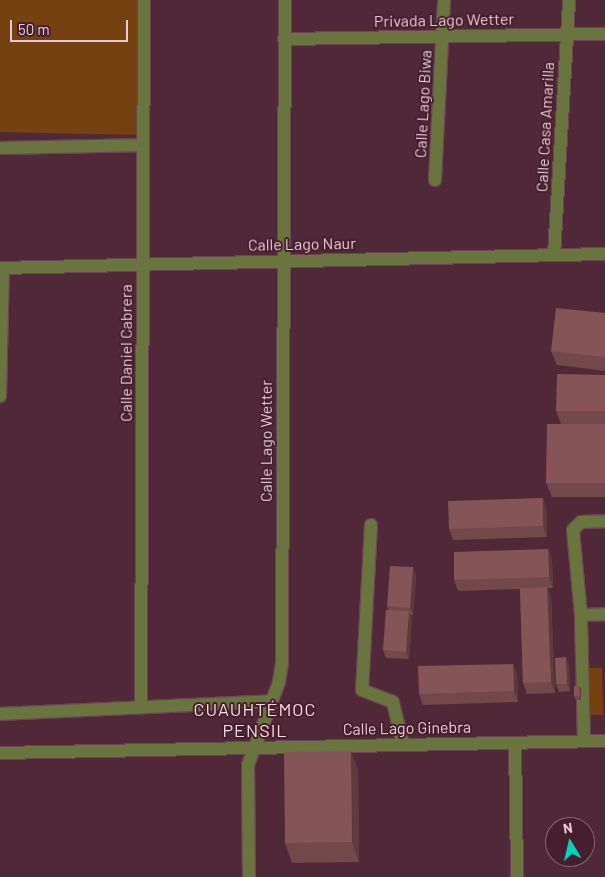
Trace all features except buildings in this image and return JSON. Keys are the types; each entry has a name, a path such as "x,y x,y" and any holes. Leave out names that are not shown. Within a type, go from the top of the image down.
{"street":[{"name":"Calle Daniel Cabrera","path":"141,707 144,0"},
{"name":"Calle Lago Wetter","path":"249,877 246,783 253,747 272,701 282,663 285,0"},
{"name":"Calle Lago Biwa","path":"435,180 444,0"},
{"name":"Calle Casa Amarilla","path":"554,255 568,0"},
{"name":"Privada Lago Wetter","path":"284,39 605,34"},
{"path":"0,148 142,145"},
{"name":"Calle Lago Naur","path":"2,268 605,254"},
{"path":"0,396 2,268"},
{"path":"584,741 581,614 574,530 581,522 605,521"},
{"path":"371,525 362,690 394,702 403,745"},
{"path":"581,614 605,614"},
{"path":"0,714 272,701"},
{"name":"Calle Lago Ginebra","path":"0,753 605,741"},
{"path":"515,743 517,877"}],"shaded area":[{"path":"0,0 140,0 138,135 0,132"},
{"path":"588,668 602,668 603,715 589,715"}],"district":[{"name":"CUAUHTÉMOC PENSIL","path":"255,720"}]}
